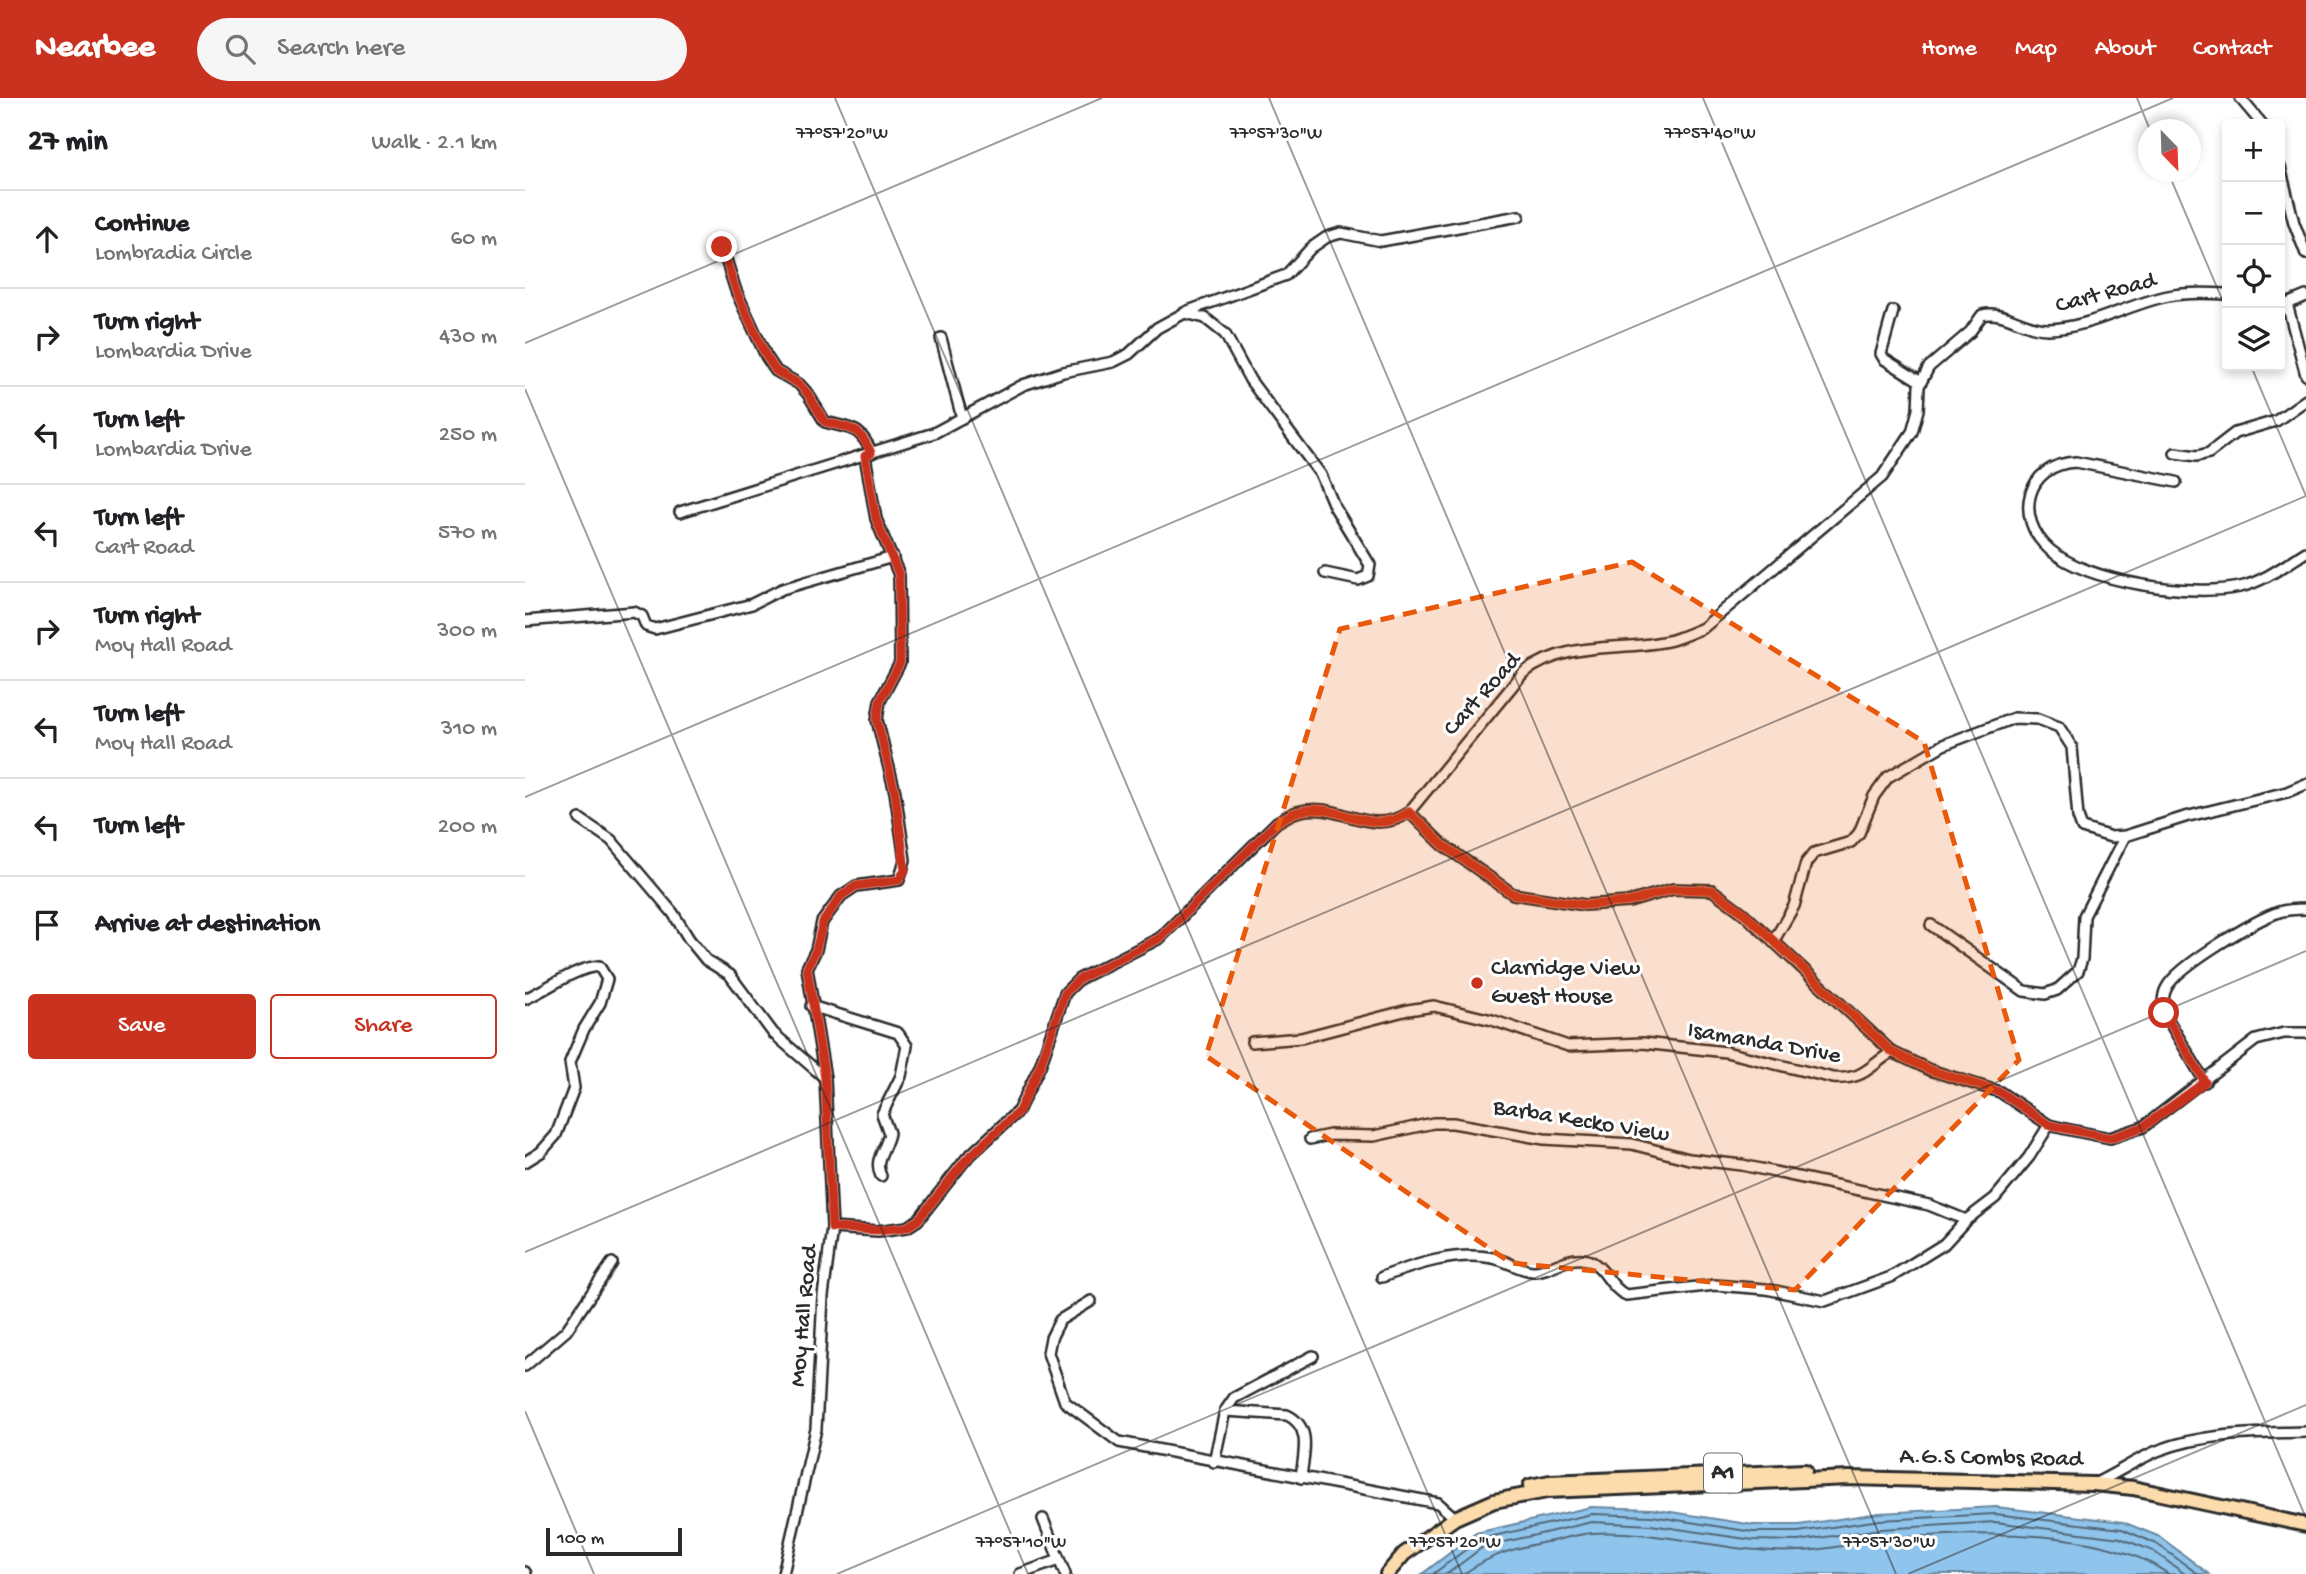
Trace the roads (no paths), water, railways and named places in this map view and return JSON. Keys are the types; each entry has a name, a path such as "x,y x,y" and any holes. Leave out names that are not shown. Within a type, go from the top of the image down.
{"main road":[{"name":"A.G.S Combs Road","path":"1379,1574 1401,1550 1437,1521 1491,1496 1550,1482 1753,1472 1962,1471 2064,1476 2094,1484"},
{"name":"A1","path":"2094,1484 2133,1488 2306,1525"},
{"name":"A.G.S Combs Road","path":"1387,1574 1404,1554 1454,1515"}],"street":[{"path":"2240,98 2258,119"},
{"path":"2284,182 2294,223 2306,254"},
{"path":"680,512 934,433 1023,385 1063,372 1113,362 1129,354 1157,328 1185,313 1286,275 1311,247 1327,237 1341,233 1381,241 1519,216"},
{"path":"722,247 748,320 776,371 799,384 825,422 857,430 868,455"},
{"name":"Cart Road","path":"1409,812 1523,673 1544,658 1600,646 1671,640 1703,628 1882,477 1912,432 1921,382 1930,367 1970,331 1982,314 1992,312 2025,326 2046,329 2074,327 2170,295 2222,294"},
{"path":"2285,303 2306,296"},
{"path":"2284,308 2306,375"},
{"path":"1893,311 1881,354 1884,359 1921,382"},
{"path":"1185,313 1205,318 1225,334 1250,380 1321,475 1334,506 1370,565 1368,576 1358,580 1325,573"},
{"path":"941,338 962,418"},
{"path":"2175,453 2204,455 2242,430 2276,421 2306,400"},
{"name":"Moy Hall Road","path":"783,1574 815,1429 823,1296 832,1228 825,1078 811,1006 807,968 816,950 823,922 841,896 856,886 899,880 905,870 895,792 877,720 880,701 900,663 899,575 876,519 868,455"},
{"path":"2176,482 2076,462 2062,463 2044,471 2033,487 2027,504 2029,517 2049,549 2089,571 2175,588 2243,587 2306,552"},
{"path":"525,621 634,612 642,616 646,626 655,629 752,604 782,589 893,557"},
{"path":"1773,942 1794,906 1806,863 1814,853 1851,842 1859,833 1874,796 1888,777 1943,745 2014,718 2038,719 2059,727 2072,747 2078,817 2083,828 2111,837 2125,836 2185,817 2287,792 2306,783"},
{"path":"832,1228 878,1230 907,1227 918,1220 966,1160 1019,1111 1040,1066 1065,993 1079,979 1160,938 1277,822 1297,811 1319,810 1375,824 1395,822 1409,812 1443,845 1513,894 1585,905 1629,902 1673,889 1712,890 1744,913 1892,1052 1930,1070 2000,1092 2049,1125 2110,1138 2143,1127 2205,1082 2256,1040 2284,1033 2306,1033"},
{"path":"580,819 611,840 673,912 689,939 706,960 730,975 773,1033 825,1078"},
{"path":"1931,925 2024,991 2045,995 2057,989 2078,971 2082,959 2084,916 2125,836"},
{"path":"2205,1082 2164,1013 2162,1000 2167,987 2191,963 2251,926 2279,912 2306,909"},
{"path":"525,999 581,968 599,966 607,979 600,1003 584,1029 570,1062 574,1088 556,1135 541,1152 525,1161"},
{"path":"811,1006 898,1033 907,1046 901,1076 882,1114 889,1133 877,1167 881,1176"},
{"name":"Isamanda Drive","path":"1252,1042 1301,1038 1408,1010 1434,1006 1492,1020 1568,1046 1643,1044 1726,1052 1833,1078 1851,1079 1864,1075 1892,1052"},
{"name":"Barba Kecko View","path":"1310,1139 1330,1135 1374,1136 1443,1123 1471,1124 1544,1139 1632,1144 1680,1157 1742,1165 1929,1205 1966,1220"},
{"path":"1382,1278 1409,1267 1471,1254 1499,1259 1532,1271 1580,1259 1595,1264 1618,1292 1626,1295 1715,1285 1766,1289 1825,1301 1891,1277 1944,1244 1966,1220 1995,1198 2015,1177 2049,1125"},
{"path":"525,1366 566,1331 612,1263"},
{"path":"1091,1301 1060,1320 1051,1338 1048,1353 1065,1402 1119,1441 1214,1462 1438,1503 1454,1515"},
{"path":"1214,1462 1225,1410 1234,1398 1313,1356"},
{"path":"1225,1410 1287,1415 1295,1419 1305,1434 1301,1478"},
{"path":"2094,1484 2155,1452 2179,1444 2250,1434 2306,1432"},
{"path":"1043,1519 1065,1574"},
{"path":"1020,1574 1059,1560"}],"water":[{"path":"1591,1507 1652,1509 1754,1525 1799,1525 1879,1513 1996,1507 2123,1522 2160,1537 2209,1574 1422,1574 1476,1533"}],"place":[{"name":"Clarridge View Guest House","path":"1477,983"}]}
